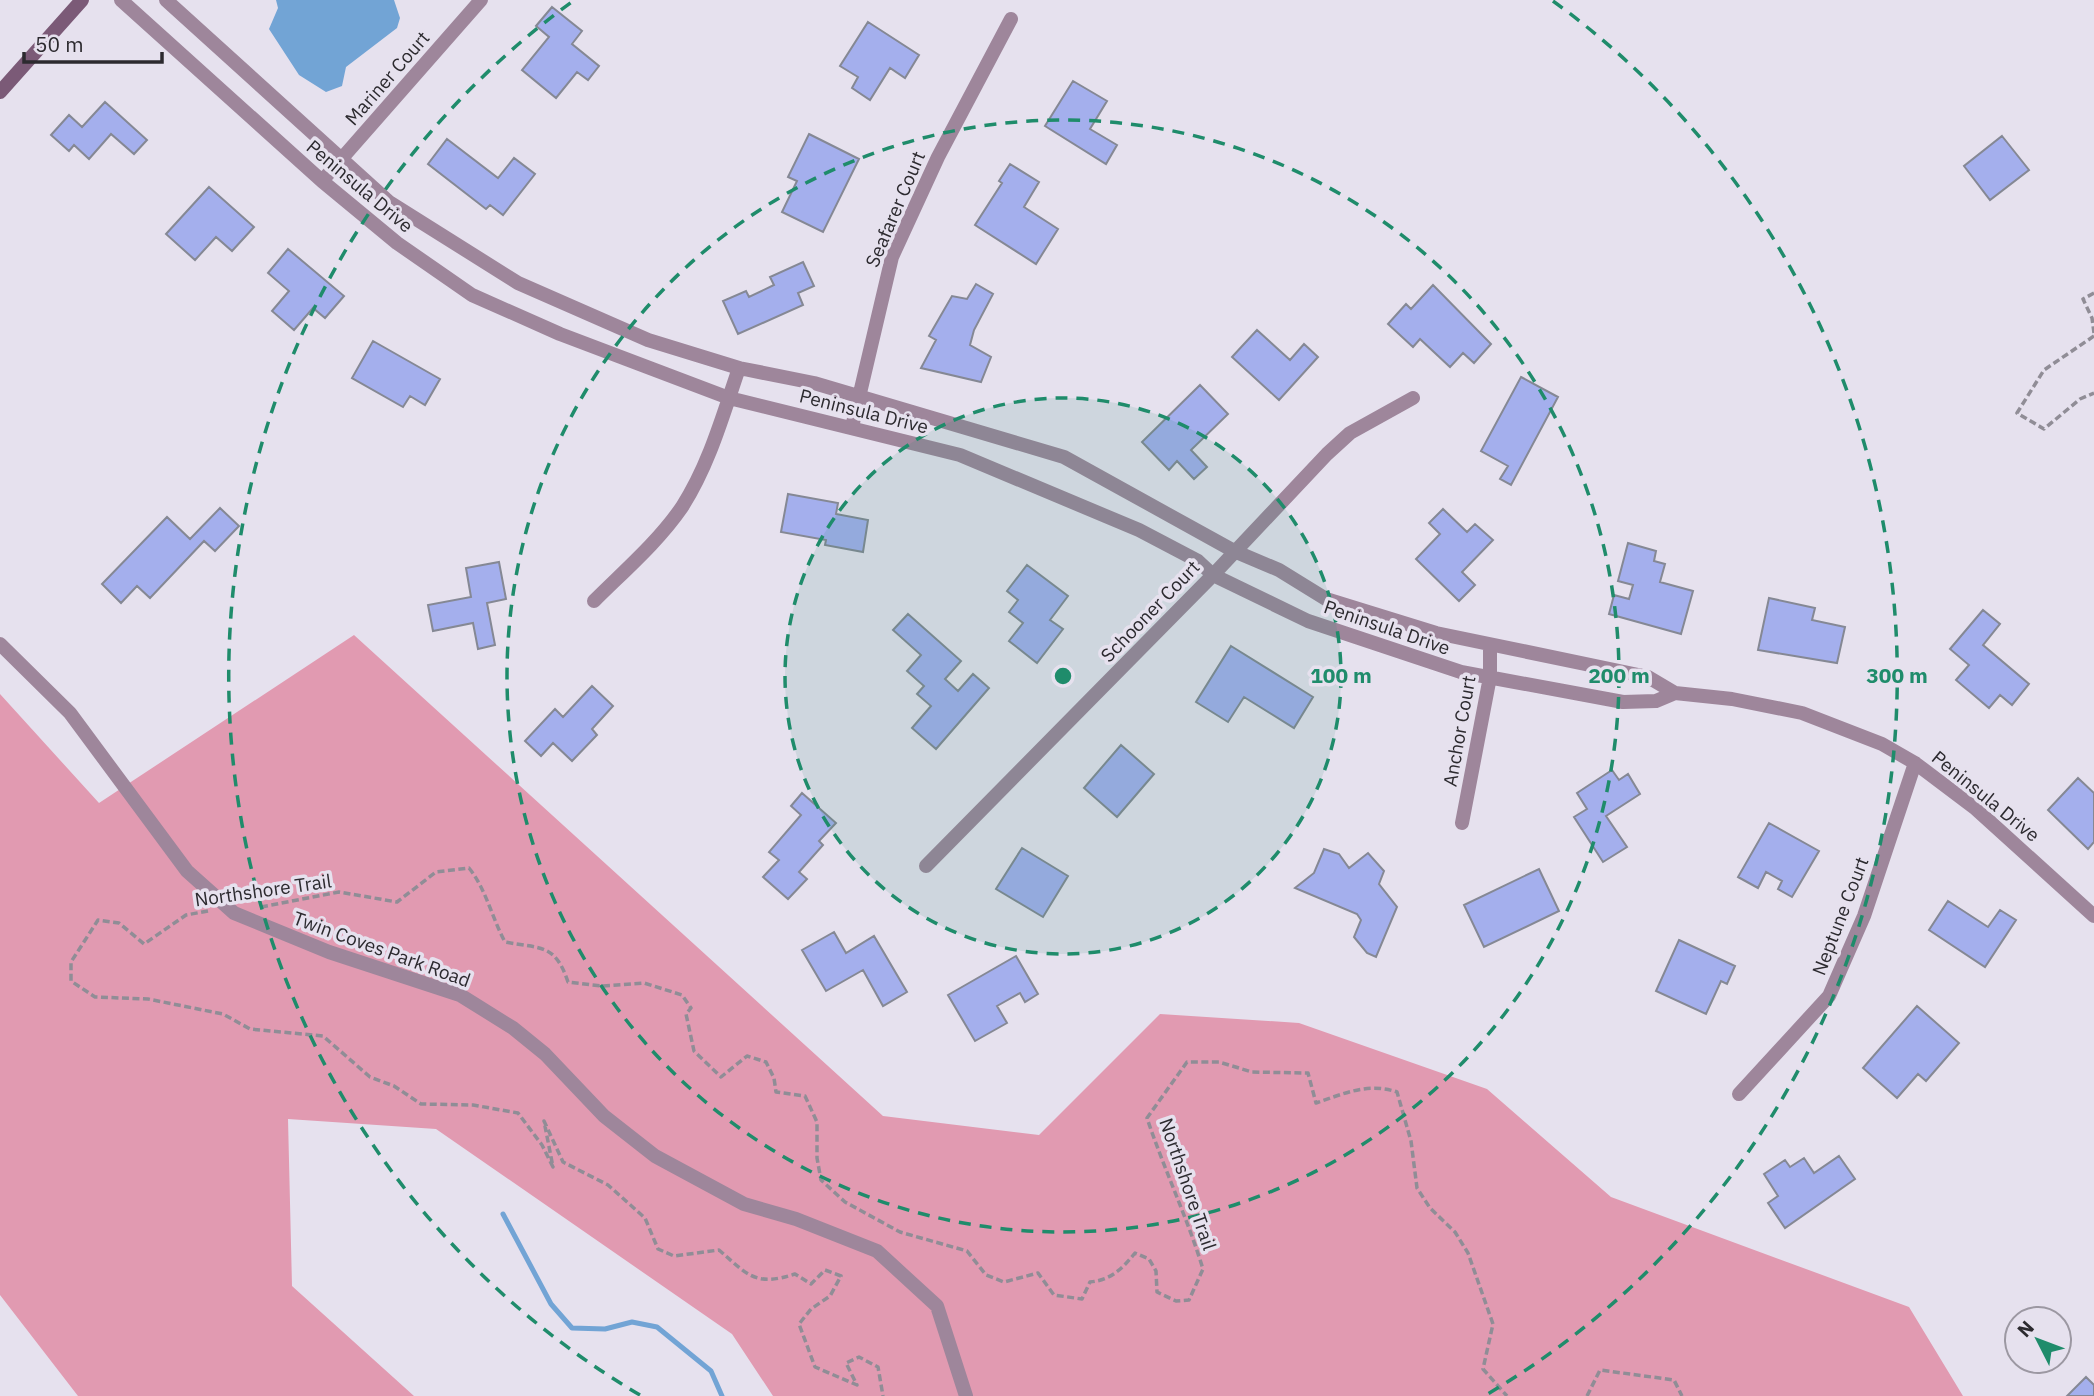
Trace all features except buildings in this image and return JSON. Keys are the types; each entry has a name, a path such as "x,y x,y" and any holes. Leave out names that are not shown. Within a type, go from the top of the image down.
{"street":[{"path":"0,92 82,0"},
{"name":"Peninsula Drive","path":"121,0 322,181 397,243 472,295 560,334 729,398 960,455 1030,482 1139,530 1198,561 1213,575 1308,621 1461,672 1623,702 1656,701 1675,693"},
{"name":"Peninsula Drive","path":"166,0 389,202 518,283 648,341 739,368 814,383 1064,457 1234,551 1279,570 1326,599 1490,646 1648,677 1675,693 1732,699 1802,713 1882,744 1915,763 1976,809 2094,916"},
{"name":"Mariner Court","path":"322,181 481,0"},
{"name":"Seafarer Court","path":"852,428 892,257 944,146 1012,19"},
{"path":"594,601 664,531 682,506 704,468 739,368"},
{"name":"Schooner Court","path":"926,866 1350,433 1413,398"},
{"name":"Twin Coves Park Road","path":"0,644 70,713 173,854 230,909 329,952 460,995 513,1028 545,1054 604,1116 655,1156 744,1204 796,1219 877,1251 937,1306 967,1396"},
{"name":"Anchor Court","path":"1462,823 1490,677 1490,646"},
{"name":"Neptune Court","path":"1739,1094 1829,996 1864,916 1915,763"}],"path":[{"path":"2094,293 2083,299 2092,318 2094,334 2044,370 2017,413 2044,429 2080,399 2094,393"},
{"name":"Northshore Trail","path":"883,1396 878,1367 859,1357 846,1363 857,1385 815,1367 799,1324 811,1309 830,1296 841,1276 825,1270 811,1284 794,1274 771,1282 752,1278 719,1250 674,1256 658,1249 645,1218 608,1185 563,1162 544,1121 553,1167 542,1145 518,1113 473,1105 421,1104 394,1086 370,1077 323,1037 250,1029 223,1014 148,999 95,997 71,981 71,962 98,920 119,923 144,944 186,915 283,905 339,892 397,902 436,872 469,867 479,881 492,919 505,942 550,951 561,961 568,982 602,986 644,983 682,995 691,1008 686,1014 694,1051 721,1077 747,1056 766,1062 774,1078 776,1091 805,1096 817,1122 817,1158 821,1180 845,1202 900,1232 967,1251 986,1275 1004,1282 1038,1273 1054,1295 1082,1299 1090,1282 1106,1281 1125,1266 1135,1253 1149,1259 1156,1271 1157,1292 1176,1301 1189,1300 1203,1269 1188,1221 1163,1166 1147,1118 1187,1062 1219,1062 1252,1072 1308,1073 1316,1103 1352,1091 1380,1086 1396,1092 1411,1141 1417,1188 1430,1208 1455,1232 1468,1253 1493,1324 1483,1370 1507,1396"},
{"path":"1587,1396 1600,1370 1674,1380 1682,1396"}],"shaded area":[{"path":"354,635 883,1116 1039,1135 1160,1014 1299,1023 1487,1089 1611,1197 1909,1307 1963,1396 773,1396 732,1334 436,1129 288,1119 292,1286 414,1396 78,1396 0,1295 0,694 99,803"}],"water":[{"path":"276,0 394,0 400,18 397,28 346,67 342,86 326,92 299,75 269,29 278,8"}],"waterway":[{"path":"503,1214 551,1304 572,1328 605,1329 632,1322 657,1327 711,1371 722,1396"}]}
